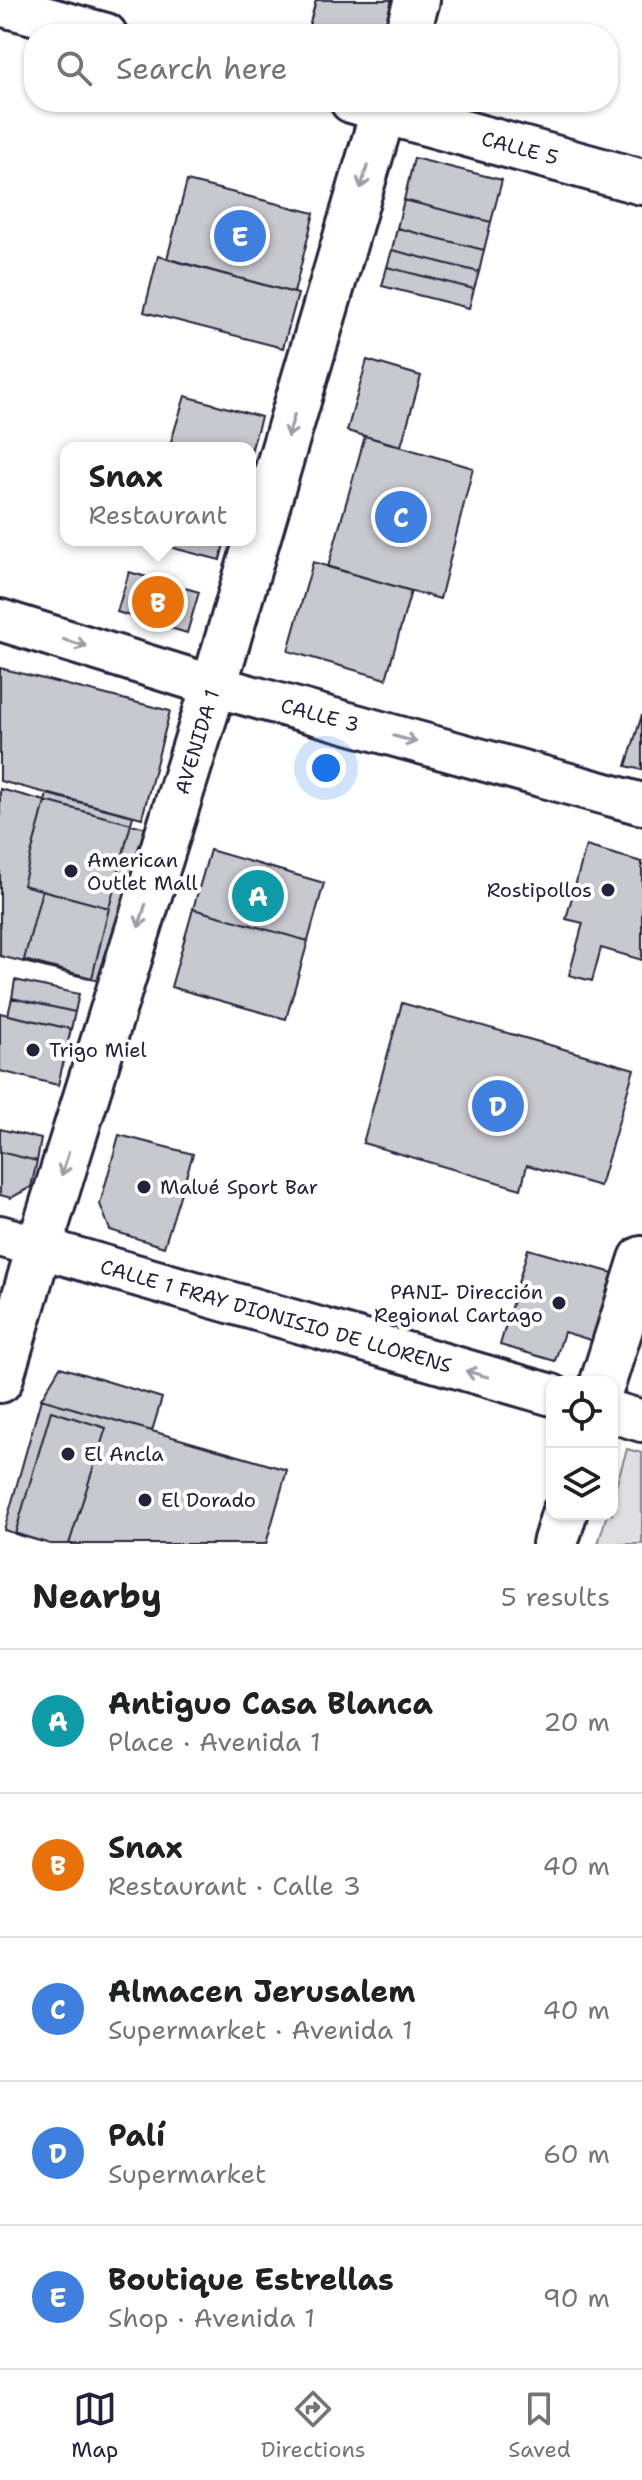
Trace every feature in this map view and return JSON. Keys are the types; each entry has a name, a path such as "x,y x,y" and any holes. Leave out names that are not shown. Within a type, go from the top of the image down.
{"main road":[{"path":"410,24 417,0"},
{"name":"AVENIDA 1","path":"256,533 371,112"},
{"name":"CALLE 5","path":"397,112 642,182"},
{"name":"AVENIDA 1","path":"0,1380 19,1242 214,686 252,546"},
{"path":"605,1376 642,1259"},
{"path":"555,1544 562,1520"}],"street":[{"path":"0,5 69,24"},
{"name":"CALLE 3","path":"0,620 214,686 642,804"},
{"name":"CALLE 1 FRAY DIONISIO DE LLORENS","path":"19,1242 546,1393"},
{"path":"618,1414 642,1421"}],"shaded area":[{"path":"627,1449 642,1453 642,1544 598,1544 605,1520 618,1520 618,1479"}],"building":[{"path":"316,0 392,0 386,24 310,24"},
{"path":"414,158 502,180 491,222 404,200"},
{"path":"187,181 314,213 294,293 167,259"},
{"path":"404,200 491,222 484,250 397,228"},
{"path":"397,228 484,250 479,272 392,250"},
{"path":"392,250 479,272 474,289 387,267"},
{"path":"158,256 298,294 283,348 144,312"},
{"path":"387,267 474,289 469,308 382,286"},
{"path":"367,360 421,376 401,446 347,431"},
{"path":"185,396 261,417 254,442 171,442"},
{"path":"365,436 473,468 440,599 328,567"},
{"path":"165,546 224,546 220,560"},
{"path":"313,562 411,591 386,679 288,651"},
{"path":"129,572 199,592 187,633 117,612"},
{"path":"0,668 170,711 142,818 0,781"},
{"path":"642,715 642,770 626,766"},
{"name":"American Outlet Mall","path":"0,789 154,830 111,984 0,956"},
{"path":"47,794 133,816 109,908 23,885"},
{"name":"Rostipollos","path":"586,846 642,862 642,960 601,948 592,981 569,975 583,923 566,919"},
{"path":"210,850 324,883 308,941 193,909"},
{"path":"42,890 109,908 92,978 24,960"},
{"path":"193,909 308,941 286,1019 171,987"},
{"path":"15,980 79,994 75,1012 12,998"},
{"path":"12,998 75,1012 71,1029 8,1015"},
{"path":"402,1003 634,1069 600,1186 527,1165 521,1189 363,1143"},
{"name":"Trigo Miel","path":"0,1013 71,1029 58,1085 0,1071"},
{"path":"0,1129 41,1139 37,1161 0,1152"},
{"name":"Malué Sport Bar","path":"119,1135 193,1154 164,1247 110,1230 100,1204"},
{"path":"0,1152 37,1161 31,1187 11,1198 0,1195"},
{"name":"PANI- Dirección Regional Cartago","path":"528,1249 613,1273 594,1341 564,1332 555,1361 500,1345"},
{"path":"60,1367 162,1398 152,1431 41,1399"},
{"name":"El Dorado","path":"41,1399 287,1470 266,1544 50,1544 4,1530"},
{"name":"El Ancla","path":"51,1411 106,1428 69,1544 50,1544 15,1534"}],"place":[{"name":"Boutique Estrellas","path":"240,236"},
{"name":"Almacen Jerusalem","path":"401,517"},
{"name":"Snax","path":"158,602"},
{"name":"American Outlet Mall","path":"71,871"},
{"name":"Rostipollos","path":"608,890"},
{"name":"Antiguo Casa Blanca","path":"258,896"},
{"name":"Trigo Miel","path":"33,1050"},
{"name":"Palí","path":"498,1106"},
{"name":"Malué Sport Bar","path":"144,1187"},
{"name":"PANI- Dirección Regional Cartago","path":"559,1303"},
{"name":"El Ancla","path":"68,1454"},
{"name":"El Dorado","path":"145,1500"}]}
